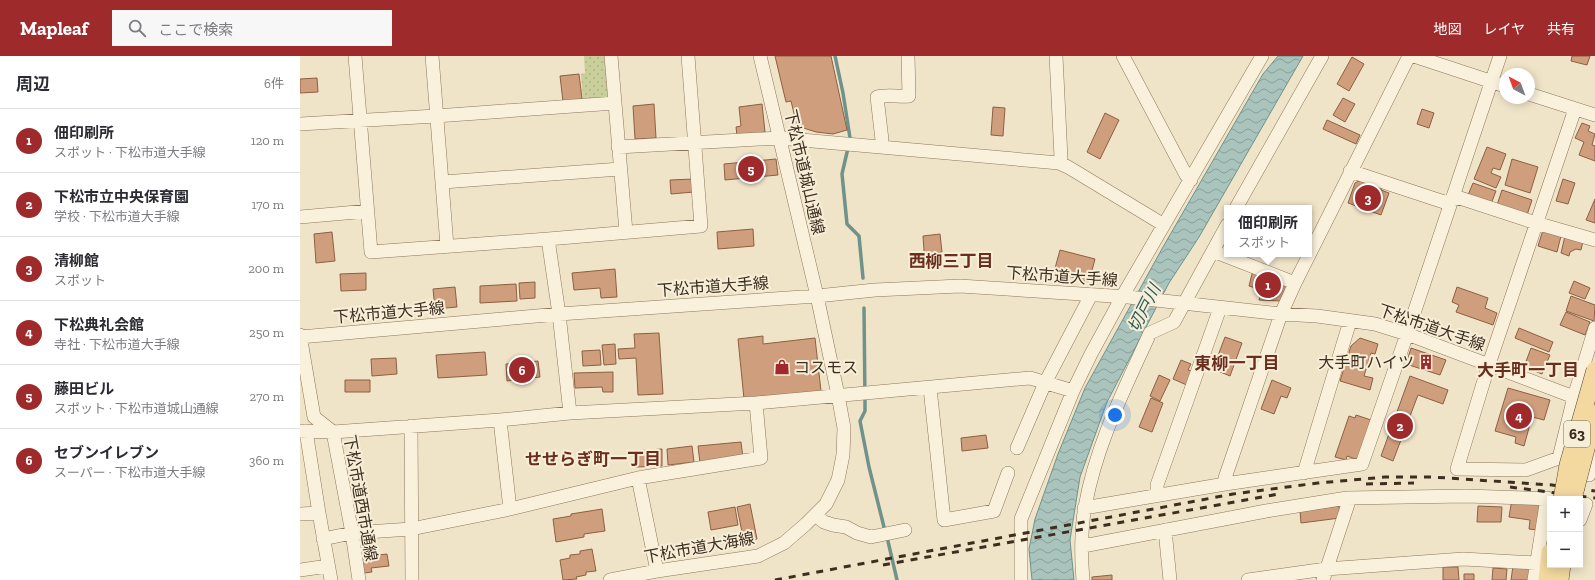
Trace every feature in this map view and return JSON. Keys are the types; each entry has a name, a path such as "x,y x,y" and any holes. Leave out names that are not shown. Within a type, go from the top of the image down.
{"main road":[{"name":"63","path":"1555,496 1568,465 1595,370"},
{"name":"63","path":"1583,503 1595,414"},
{"path":"1547,580 1548,568"},
{"path":"1560,580 1562,568"}],"street":[{"path":"355,56 371,252 548,240 701,226 688,56"},
{"path":"432,56 447,246"},
{"path":"611,56 626,232"},
{"name":"下松市道城山通線","path":"760,56 817,296"},
{"path":"881,147 882,140 878,97 886,95 898,97 909,96 908,56"},
{"path":"1056,56 1061,158 1059,163"},
{"path":"1123,56 1186,175 1191,180"},
{"path":"1021,580 1021,519 1073,391 1091,354 1262,56"},
{"path":"1238,205 1322,56"},
{"path":"1312,248 1409,56"},
{"path":"1414,56 1499,84"},
{"path":"1084,508 1225,484 1362,464 1453,199 1490,81 1500,56"},
{"path":"1535,96 1595,115"},
{"path":"300,124 615,103"},
{"path":"1575,109 1489,364 1457,469 1526,470 1559,458 1574,397 1595,328"},
{"path":"618,147 779,138 1059,163 1164,225"},
{"path":"443,182 620,169"},
{"path":"1350,171 1444,202 1460,198 1536,223 1595,240"},
{"path":"300,217 368,211"},
{"path":"1083,580 1084,508 1095,466 1110,422 1150,333 1174,322 1182,303 1224,231"},
{"path":"548,240 559,314 570,413"},
{"path":"1213,251 1224,255"},
{"path":"1228,257 1295,283"},
{"path":"1225,484 1225,478 1281,314 1308,257"},
{"name":"下松市道大手線","path":"300,336 559,314 817,296 875,290 960,286 1125,297 1220,308 1317,316 1375,324 1489,364 1595,406"},
{"path":"1016,448 1045,383 1091,295"},
{"name":"下松市道大海線","path":"610,580 657,571 758,556 784,543 815,516 826,504 838,480 843,455 844,428 817,296"},
{"path":"1157,495 1157,485 1220,308"},
{"path":"1304,473 1350,321"},
{"name":"下松市道西市通線","path":"300,336 314,417 333,432 352,533 359,580"},
{"path":"331,580 303,431 333,432 500,420 570,413 756,403 1030,378 1073,391"},
{"path":"930,388 944,520 994,511 1008,473"},
{"path":"324,539 352,533 411,529 510,509 638,478 762,458 756,403"},
{"path":"500,420 510,509"},
{"path":"410,426 412,580"},
{"path":"1589,475 1595,447"},
{"path":"638,478 657,571"},
{"path":"1083,546 1266,511 1347,498 1466,496 1547,499"},
{"path":"1325,575 1348,504 1347,498"},
{"path":"300,514 319,513"},
{"path":"815,516 824,522 846,527 857,533 871,537 906,530"},
{"path":"1534,580 1536,563 1547,524"},
{"path":"1165,530 1170,580"},
{"path":"1248,580 1325,575 1463,559 1536,563"},
{"path":"300,570 328,566"},
{"path":"1567,580 1569,568"}],"green space":[{"path":"584,56 606,56 610,97 583,100 581,74 585,73"}],"water":[{"name":"切戸川","path":"1278,56 1303,56 1199,237 1169,283 1107,402 1080,477 1070,540 1074,580 1032,580 1029,549 1035,519 1058,454 1085,388 1163,247 1263,74"}],"building":[{"path":"775,56 831,56 847,130 833,134 816,132 797,126 791,101 786,102"},
{"path":"1572,56 1590,56 1587,65 1571,61"},
{"path":"1352,57 1364,64 1349,91 1337,84"},
{"path":"579,74 582,99 563,102 560,76"},
{"path":"317,78 318,92 300,93 300,79"},
{"path":"1343,98 1355,104 1345,122 1333,115"},
{"path":"654,104 656,138 635,139 633,106"},
{"path":"762,104 765,132 737,136 736,127 741,126 739,107"},
{"path":"993,107 1005,108 1003,136 991,135"},
{"path":"1422,109 1434,113 1429,128 1417,124"},
{"path":"1105,113 1119,120 1100,159 1087,152"},
{"path":"1327,120 1360,135 1356,144 1323,129"},
{"path":"1582,123 1590,126 1588,131 1595,134 1592,145 1595,146 1595,161 1579,155 1584,142 1575,138"},
{"path":"1487,147 1506,154 1500,170 1493,168 1491,173 1501,177 1496,188 1474,179"},
{"path":"776,159 778,175 725,180 724,164"},
{"path":"1512,159 1538,167 1530,193 1505,185"},
{"path":"693,179 694,192 671,194 670,180"},
{"path":"1563,179 1575,183 1568,204 1556,201"},
{"path":"1361,180 1382,187 1381,190 1389,193 1381,215 1348,203 1355,183"},
{"path":"1473,183 1496,191 1491,204 1468,195"},
{"path":"1502,190 1532,200 1527,215 1497,205"},
{"path":"1595,199 1595,223 1586,220"},
{"path":"753,229 754,246 718,249 717,232"},
{"path":"1543,230 1561,236 1557,252 1538,246"},
{"path":"332,232 335,261 316,263 314,234"},
{"path":"940,234 942,252 937,253 938,264 925,265 923,236"},
{"path":"1565,236 1583,241 1581,250 1576,249 1570,252 1569,256 1561,253"},
{"path":"1060,250 1095,259 1089,282 1054,272"},
{"path":"615,269 617,297 601,298 600,288 574,290 572,273"},
{"path":"1253,270 1288,283 1281,301 1259,300 1262,290 1249,286"},
{"path":"366,273 366,290 341,291 340,274"},
{"path":"1574,281 1590,288 1585,299 1569,293"},
{"path":"535,282 535,298 520,299 519,283"},
{"path":"516,284 517,301 480,303 480,286"},
{"path":"455,287 457,307 435,309 433,289"},
{"path":"1457,287 1488,298 1485,308 1497,313 1493,325 1456,312 1459,305 1452,302"},
{"path":"1571,296 1595,305 1594,321 1566,311"},
{"path":"1566,312 1590,322 1585,335 1560,325"},
{"path":"1519,328 1553,342 1549,352 1515,338"},
{"path":"659,333 663,394 638,395 636,358 619,359 618,349 635,348 634,334"},
{"path":"763,336 763,344 815,338 821,391 744,399 738,339"},
{"path":"1225,337 1242,343 1230,376 1213,369"},
{"path":"1360,338 1378,344 1375,354 1371,353 1364,376 1373,378 1370,390 1340,381 1351,346"},
{"path":"615,344 616,364 604,365 602,345"},
{"name":"大手町ハイツ","path":"1411,348 1446,360 1440,375 1406,364"},
{"path":"1531,348 1550,355 1542,374 1524,367"},
{"path":"600,350 601,365 583,366 582,351"},
{"path":"485,352 487,375 438,378 436,355"},
{"path":"396,358 397,374 372,376 371,359"},
{"path":"1181,360 1191,364 1188,370 1195,372 1189,386 1173,379"},
{"path":"538,361 540,377 507,381 506,364"},
{"path":"613,372 613,392 603,392 602,387 575,388 574,373"},
{"path":"1159,375 1170,380 1160,401 1150,396"},
{"path":"1410,376 1448,390 1443,404 1418,395 1393,461 1381,456"},
{"path":"345,380 370,380 370,392 345,392"},
{"path":"1272,380 1291,388 1287,398 1281,396 1274,414 1261,409"},
{"path":"1508,388 1550,400 1544,420 1532,417 1524,446 1515,443 1516,437 1495,431"},
{"path":"1151,398 1163,403 1152,432 1139,427"},
{"path":"1356,415 1371,420 1358,460 1347,456 1346,460 1335,457 1349,416 1355,418"},
{"path":"986,435 988,448 962,451 961,438"},
{"path":"741,442 743,458 700,463 698,446"},
{"path":"692,446 694,462 668,465 667,449"},
{"path":"662,449 662,466 636,467 635,451"},
{"path":"1512,499 1542,503 1538,530 1529,529 1530,520 1509,517"},
{"path":"750,504 757,539 744,542 737,507"},
{"path":"1339,506 1340,518 1301,523 1300,511"},
{"path":"1478,506 1502,507 1501,522 1477,522"},
{"path":"735,507 738,525 711,530 708,512"},
{"path":"602,509 605,531 584,534 584,537 556,542 553,519 571,516 571,514"},
{"path":"592,549 596,571 586,572 586,575 576,577 577,579 563,580 560,560 570,558 570,555 580,554 580,551"},
{"path":"387,554 389,566 371,568 372,572 364,573 362,557"},
{"path":"1513,566 1533,568 1531,580 1511,580"},
{"path":"1443,567 1458,567 1459,580 1443,580"},
{"path":"1493,568 1507,569 1506,580 1492,580"},
{"path":"1464,574 1474,574 1474,580 1464,580"},
{"path":"1112,575 1112,580 1092,580 1092,577"}],"waterway":[{"path":"835,56 843,93 850,138 849,141"},
{"path":"848,148 842,174 847,224 859,236 863,278"},
{"path":"864,308 865,411 860,421 869,467 885,531"},
{"path":"887,537 897,580"}],"railway":[{"path":"775,580 1233,494 1318,483 1385,477 1432,477 1552,485 1595,491"},
{"path":"1366,484 1414,483"},
{"path":"1510,487 1595,498"},
{"path":"883,565 1279,494"}],"place":[{"name":"藤田ビル","path":"751,169"},
{"name":"清柳館","path":"1368,198"},
{"name":"佃印刷所","path":"1268,285"},
{"name":"大手町ハイツ","path":"1426,362"},
{"name":"コスモス","path":"782,367"},
{"name":"セブンイレブン","path":"522,370"},
{"name":"下松典礼会館","path":"1519,416"},
{"name":"下松市立中央保育園","path":"1400,426"}],"district":[{"name":"西柳三丁目","path":"951,261"},
{"name":"東柳一丁目","path":"1237,363"},
{"name":"大手町一丁目","path":"1528,370"},
{"name":"せせらぎ町一丁目","path":"593,459"}]}
